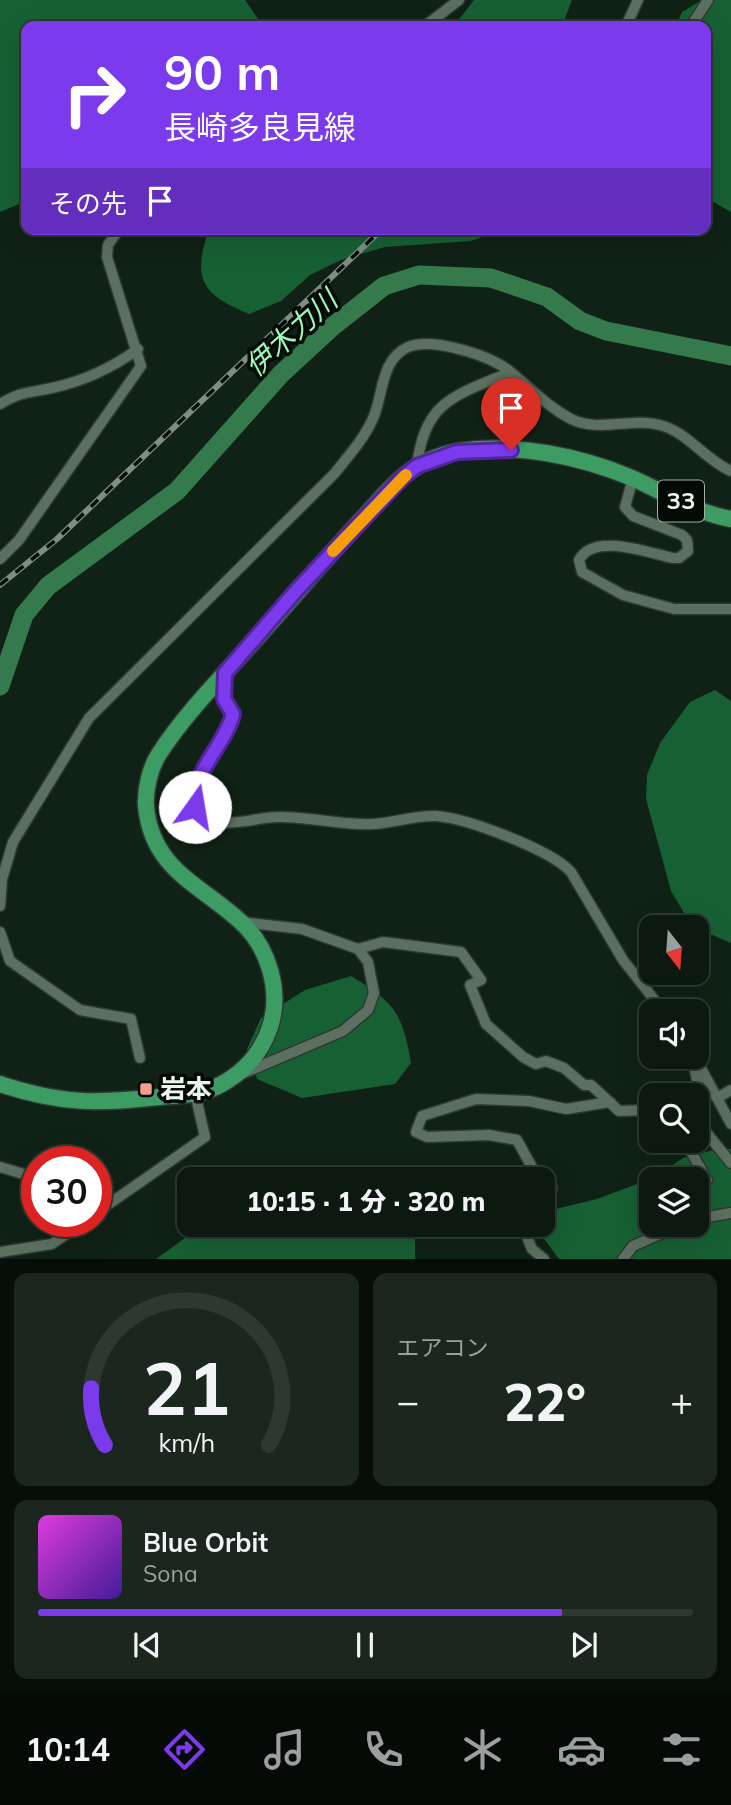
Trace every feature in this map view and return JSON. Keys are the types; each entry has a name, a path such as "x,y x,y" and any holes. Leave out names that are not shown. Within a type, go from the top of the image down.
{"main road":[{"name":"33","path":"0,1084 51,1100 86,1104 195,1093 234,1078 257,1056 273,1017 274,995 265,955 240,922 195,889 161,852 153,836 146,806 150,776 157,757 225,673 377,503 417,466 457,452 491,449 566,457 632,478 697,508 731,519"}],"street":[{"path":"432,21 459,0"},
{"path":"628,21 638,0"},
{"path":"694,21 708,0"},
{"path":"0,559 19,540 141,366 138,349 107,257 108,245 115,235"},
{"path":"0,906 2,879 13,842 89,718 335,473 361,440 374,416 386,370 394,358 407,347 426,344 486,358 508,370 541,400 573,420 597,426 660,425 687,439 731,471"},
{"path":"0,404 16,394 37,388 50,388 97,374 138,349"},
{"path":"417,466 420,438 432,417 454,396 506,374 508,370"},
{"path":"632,478 625,507 632,516 682,535 687,540 688,551 679,558 673,558 595,546 583,553 579,561 582,572 623,595 674,609 731,609"},
{"path":"225,673 224,699 233,714 230,725 195,789 195,807 201,815 219,822 250,822 277,817 354,825 434,816 472,822 559,860 571,872 623,960 654,999"},
{"path":"240,922 302,929 358,948 383,942 461,952 481,980 470,985 485,1024 523,1057 536,1064 546,1061 564,1068 584,1085 591,1085 619,1111 639,1110"},
{"path":"0,932 10,961 80,1010 131,1019 140,1058"},
{"path":"234,1078 272,1060 300,1051 358,1020 368,1010 374,993 368,962 358,948"},
{"path":"701,1069 731,1124"},
{"path":"717,1098 731,1090"},
{"path":"112,1202 205,1137 195,1093"},
{"path":"533,1167 517,1140 489,1135 427,1137 416,1132 422,1116 476,1099 529,1101 566,1109 610,1102"},
{"path":"709,1136 731,1163"},
{"path":"0,1167 21,1173"},
{"path":"709,1217 731,1213"},
{"path":"0,1252 52,1244 62,1237"},
{"path":"527,1237 532,1249 544,1259"},
{"path":"622,1259 633,1246 653,1237"}],"green space":[{"path":"0,0 245,0 260,21 21,21 21,203 0,212"},
{"path":"474,0 572,0 564,21 458,21"},
{"path":"702,0 731,0 731,212 711,200 711,21 678,21 682,12"},
{"path":"207,235 488,235 471,241 385,247 341,260 310,275 281,301 249,314 220,299 205,283 201,261"},
{"path":"715,690 731,701 731,943 709,933 709,915 685,915 671,891 646,799 647,775 660,743 690,702"},
{"path":"351,976 387,1002 400,1020 411,1063 395,1084 302,1098 257,1079 247,1049 261,1018 305,990"},
{"path":"721,1148 731,1149 731,1259 559,1259 543,1237 555,1237 555,1209 597,1199 639,1183 639,1237 709,1237 709,1167 670,1167 683,1158"},
{"path":"186,1237 414,1237 415,1241 415,1259 156,1259"}],"waterway":[{"name":"伊木力川","path":"0,686 24,615 48,586 177,491 281,374 332,327 384,286 419,275 491,278 547,297 580,321 606,331 731,356"}],"railway":[{"path":"0,585 57,539 376,235"}],"slow traffic":[{"path":"333,551 406,475"}],"place":[{"name":"岩本","path":"146,1089"}],"route":[{"path":"195,807 193,796 197,782 230,725 233,714 224,699 225,673 296,591 377,503 417,466 457,452 511,450"}]}
